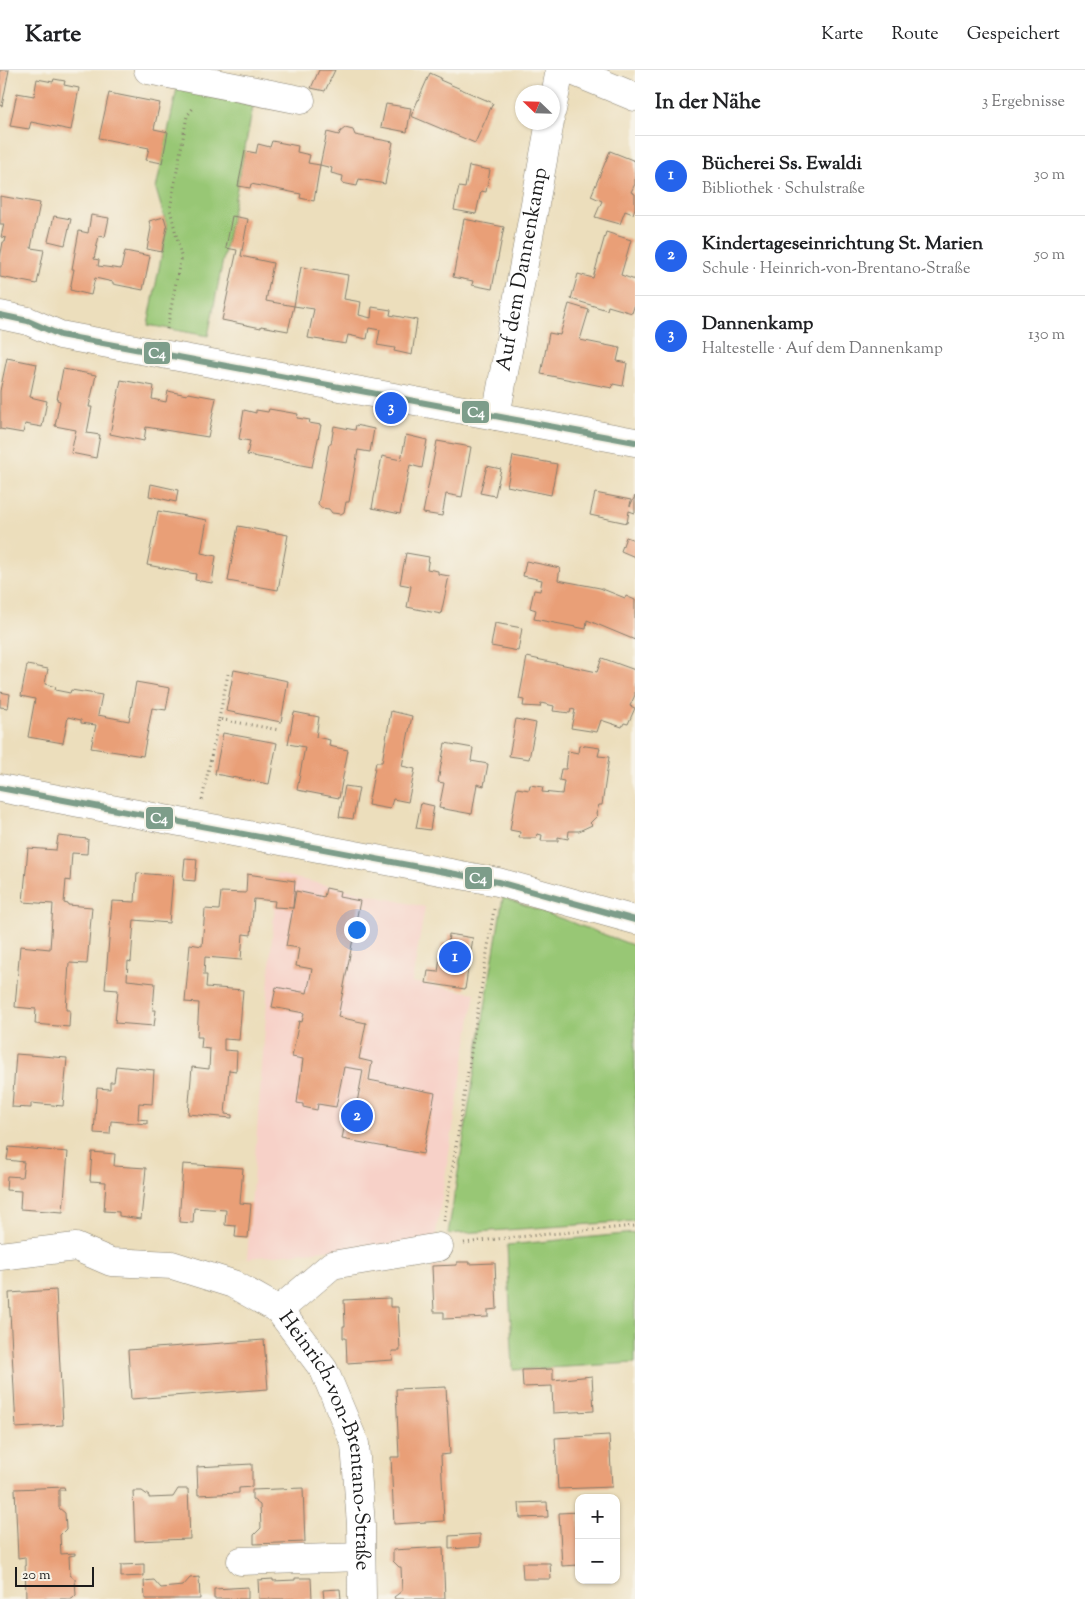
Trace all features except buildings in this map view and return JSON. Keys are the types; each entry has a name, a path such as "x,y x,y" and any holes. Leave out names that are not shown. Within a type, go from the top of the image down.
{"street":[{"path":"148,70 301,100"},
{"path":"557,85 560,70"},
{"path":"570,70 635,97"},
{"name":"Auf dem Dannenkamp","path":"496,416 549,130"},
{"path":"0,315 28,321 60,335 635,442"},
{"path":"0,788 498,882 635,920"},
{"name":"Heinrich-von-Brentano-Straße","path":"0,1256 76,1247 111,1262 172,1265 233,1284 279,1310 324,1370 355,1444 362,1599"},
{"path":"279,1310 332,1265 440,1247"},
{"path":"241,1561 361,1557"}],"path":[{"path":"162,354 181,256 170,209 187,116 210,82"},
{"path":"197,825 228,674"},
{"path":"219,719 279,730"},
{"path":"498,882 440,1247 496,1239 635,1226"}],"shaded area":[{"path":"277,874 425,907 412,982 475,993 435,1239 247,1258"}],"green space":[{"path":"177,88 254,102 208,336 148,325 167,227 156,189"},
{"path":"503,897 635,946 635,1221 448,1234"},
{"path":"635,1233 635,1363 513,1370 507,1245"}],"transit line":[{"name":"C4","path":"0,315 28,321 60,335 635,442"},
{"name":"C4","path":"0,788 498,882 635,920"}],"place":[{"name":"Dannenkamp","path":"391,408"},
{"name":"Bücherei Ss. Ewaldi","path":"455,957"},
{"name":"Kindertageseinrichtung St. Marien","path":"357,1116"}]}
